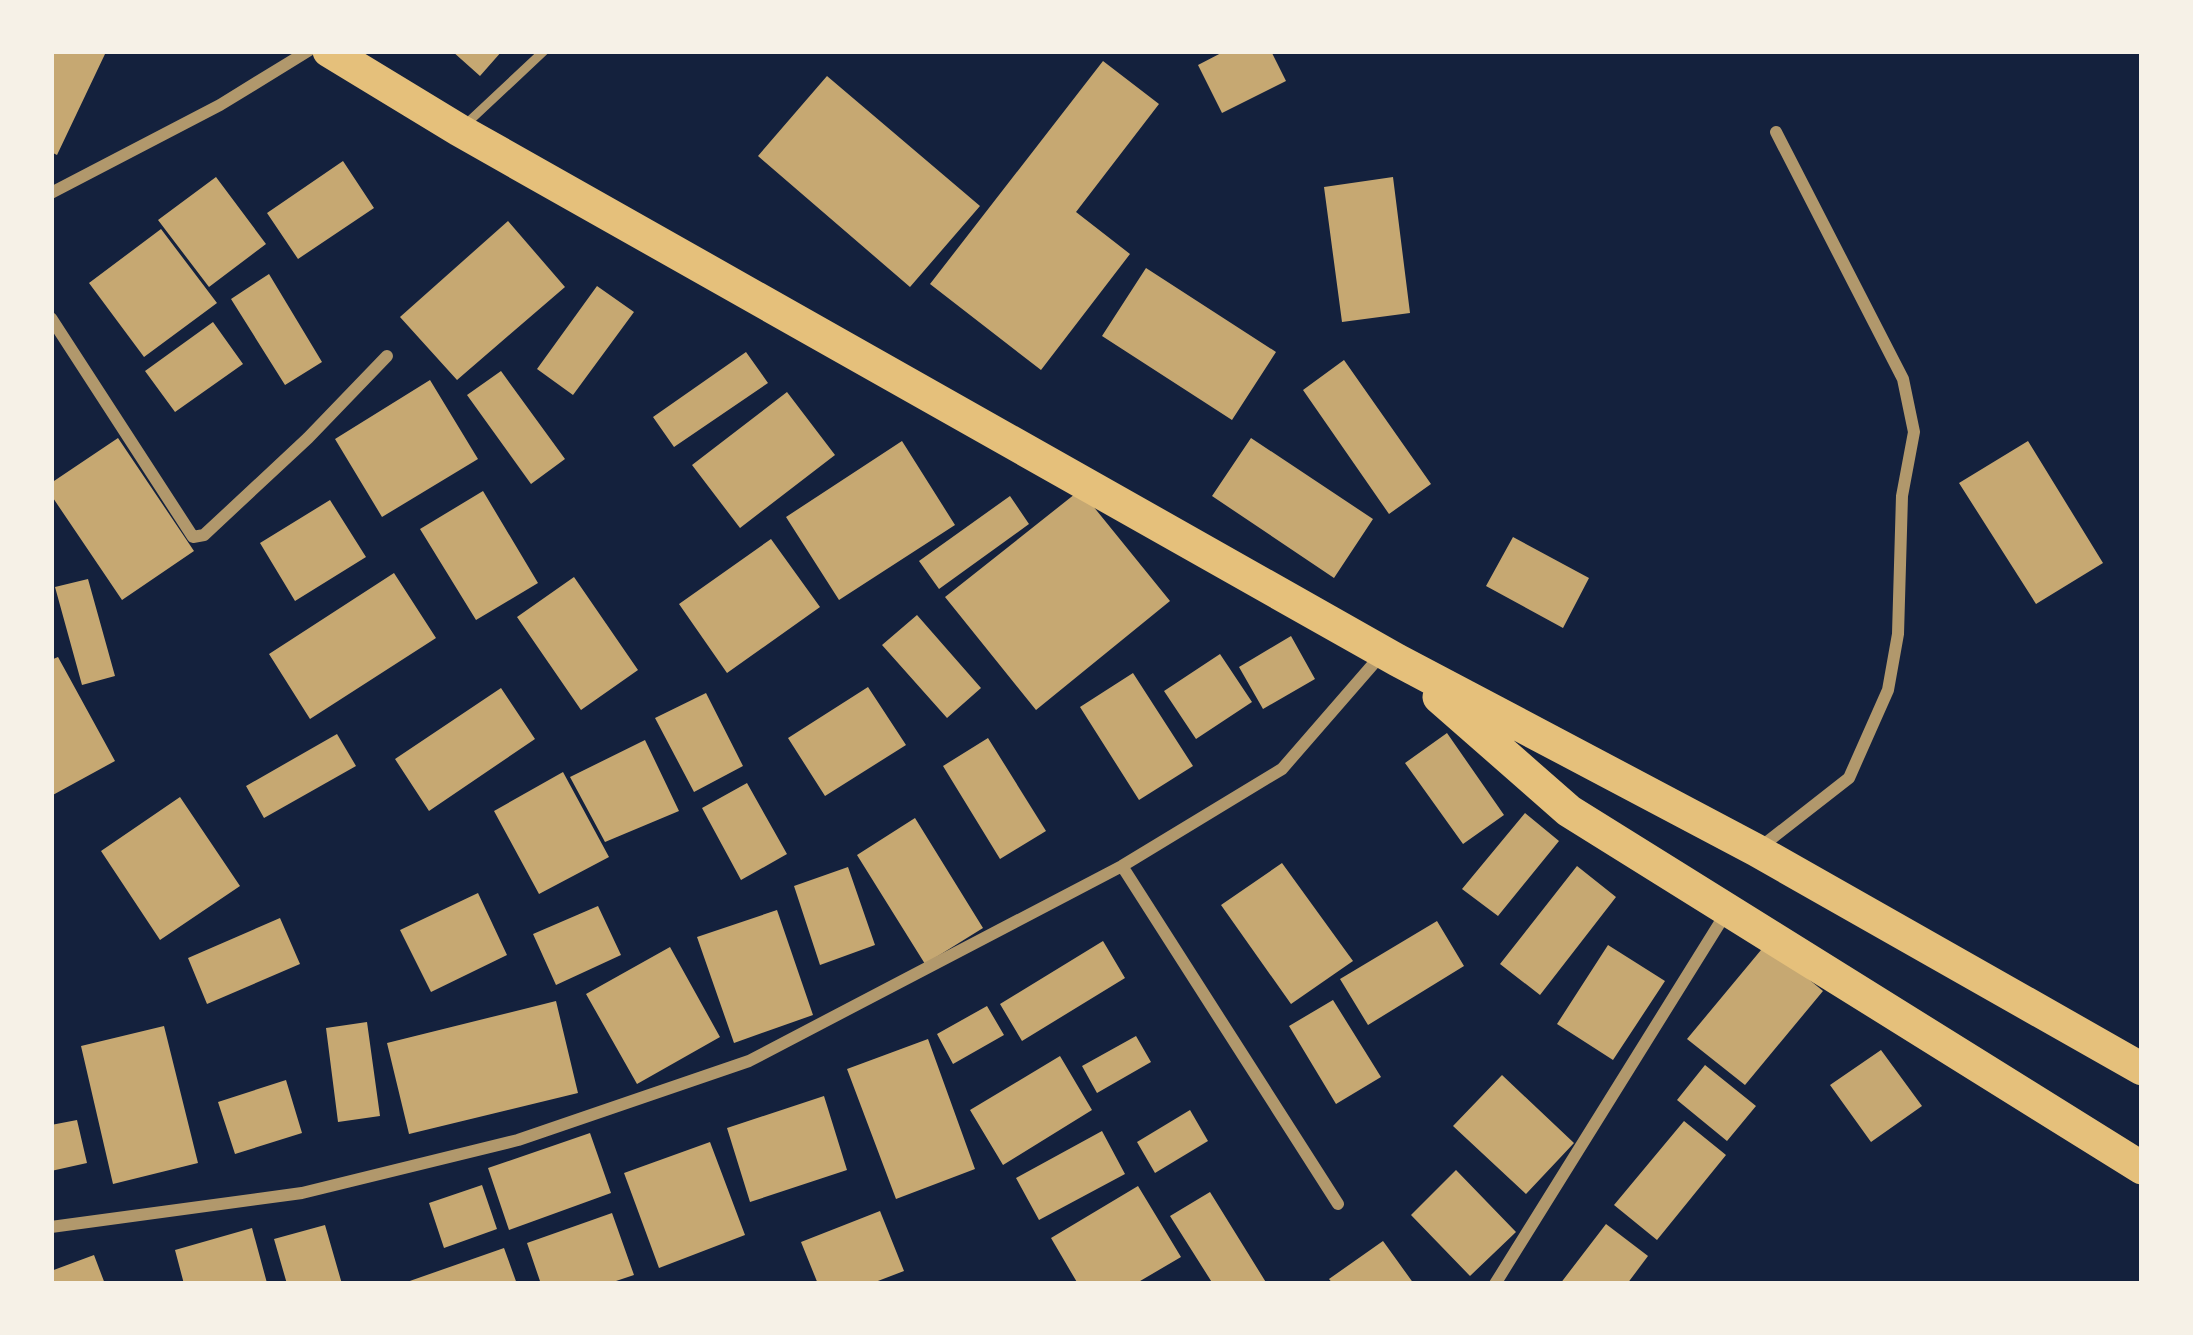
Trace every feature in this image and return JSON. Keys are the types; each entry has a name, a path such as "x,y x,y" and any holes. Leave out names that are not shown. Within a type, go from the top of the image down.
{"highway":[{"path":"329,51 459,130 1390,657 1756,850 2142,1069"},
{"path":"1390,657 1569,811 2142,1168"}],"street":[{"path":"51,193 220,105 308,51"},
{"path":"1756,850 1849,778 1888,690 1898,634 1902,496 1914,432 1903,379 1776,132"},
{"path":"51,318 193,538 204,535 247,495 387,356"},
{"path":"51,1227 302,1193 518,1140 749,1061 1122,866 1282,769 1390,657"},
{"path":"1122,866 1338,1204"},
{"path":"1495,1284 1728,910"}],"lane":[{"path":"459,130 544,51"}],"building":[{"path":"51,51 105,54 57,155 51,152"},
{"path":"452,51 502,51 480,76"},
{"path":"1225,51 1271,51 1286,81 1222,113 1198,65"},
{"path":"1103,61 1159,104 1076,212 1130,254 1041,370 930,284"},
{"path":"827,76 980,206 910,287 758,156"},
{"path":"343,161 374,208 298,259 267,213"},
{"path":"216,177 266,244 209,287 158,220"},
{"path":"1393,177 1410,313 1342,322 1324,187"},
{"path":"508,221 565,287 457,380 400,317"},
{"path":"161,229 217,303 144,357 89,283"},
{"path":"1146,268 1276,352 1232,420 1102,336"},
{"path":"269,274 322,362 285,385 231,299"},
{"path":"597,286 634,312 573,395 537,369"},
{"path":"213,322 243,364 175,412 145,371"},
{"path":"746,352 768,383 674,447 653,417"},
{"path":"1344,360 1431,484 1389,514 1303,390"},
{"path":"501,371 565,459 531,484 467,395"},
{"path":"430,380 478,459 382,517 335,439"},
{"path":"787,392 835,455 740,528 692,465"},
{"path":"118,438 194,551 122,600 51,495 51,483"},
{"path":"1251,438 1373,519 1334,578 1212,496"},
{"path":"902,441 955,525 839,600 786,517"},
{"path":"2028,441 2103,563 2036,604 1959,483"},
{"path":"1080,490 1170,601 1036,710 945,597"},
{"path":"483,491 538,583 476,620 420,529"},
{"path":"1010,496 1029,524 939,589 919,561"},
{"path":"330,500 366,557 295,601 260,543"},
{"path":"1513,537 1589,578 1563,628 1486,586"},
{"path":"771,539 820,607 727,673 679,604"},
{"path":"394,573 436,638 310,719 269,654"},
{"path":"574,577 638,670 581,710 517,617"},
{"path":"88,579 115,676 82,685 55,587"},
{"path":"917,615 981,688 947,718 882,645"},
{"path":"1291,636 1315,679 1263,709 1239,667"},
{"path":"1220,654 1252,702 1196,739 1164,691"},
{"path":"58,657 115,761 51,796 51,660"},
{"path":"1133,673 1193,766 1139,800 1080,707"},
{"path":"868,687 906,745 825,796 788,738"},
{"path":"501,688 535,739 429,811 395,759"},
{"path":"706,693 743,766 694,792 655,718"},
{"path":"1447,733 1504,815 1463,844 1405,763"},
{"path":"337,734 356,766 264,818 246,786"},
{"path":"988,738 1046,831 1000,859 943,766"},
{"path":"645,740 679,811 605,842 570,777"},
{"path":"563,772 609,857 539,894 494,811"},
{"path":"747,783 787,854 741,880 702,808"},
{"path":"180,797 240,886 160,940 101,851"},
{"path":"1525,813 1559,841 1498,916 1462,889"},
{"path":"915,818 983,928 925,964 857,855"},
{"path":"1282,863 1353,961 1291,1004 1221,905"},
{"path":"1577,866 1616,897 1540,995 1500,964"},
{"path":"848,867 875,945 820,965 794,886"},
{"path":"478,893 507,955 431,992 400,930"},
{"path":"598,906 621,955 556,985 533,934"},
{"path":"777,910 813,1015 734,1043 697,937"},
{"path":"280,918 300,964 207,1004 188,958"},
{"path":"1437,921 1464,966 1368,1025 1340,979"},
{"path":"1103,941 1125,978 1022,1041 1000,1004"},
{"path":"1766,944 1823,991 1745,1085 1687,1039"},
{"path":"1608,945 1665,981 1613,1060 1557,1024"},
{"path":"670,947 720,1037 637,1084 586,994"},
{"path":"1333,1000 1381,1077 1336,1104 1289,1026"},
{"path":"556,1001 578,1093 409,1134 387,1043"},
{"path":"987,1006 1004,1035 953,1064 937,1034"},
{"path":"367,1022 380,1116 338,1122 326,1028"},
{"path":"164,1026 198,1163 113,1184 81,1046"},
{"path":"1136,1036 1151,1062 1097,1093 1082,1066"},
{"path":"928,1039 975,1169 896,1199 847,1069"},
{"path":"1881,1050 1922,1106 1871,1142 1830,1085"},
{"path":"1060,1056 1092,1110 1003,1165 970,1110"},
{"path":"1705,1065 1756,1106 1727,1141 1677,1100"},
{"path":"1502,1075 1574,1143 1526,1194 1453,1126"},
{"path":"286,1080 302,1133 235,1154 218,1102"},
{"path":"824,1096 847,1170 750,1202 727,1128"},
{"path":"1190,1110 1208,1141 1155,1173 1137,1142"},
{"path":"77,1120 87,1163 51,1171 51,1125"},
{"path":"1684,1121 1726,1155 1657,1240 1614,1205"},
{"path":"1102,1131 1125,1174 1039,1220 1016,1178"},
{"path":"590,1133 611,1193 509,1230 488,1168"},
{"path":"710,1142 745,1235 659,1268 624,1173"},
{"path":"1456,1170 1516,1232 1470,1276 1411,1215"},
{"path":"482,1185 497,1229 444,1248 429,1203"},
{"path":"1138,1186 1181,1257 1135,1284 1078,1284 1051,1238"},
{"path":"1210,1192 1267,1284 1213,1284 1170,1216"},
{"path":"880,1211 904,1271 870,1284 818,1284 801,1242"},
{"path":"612,1213 634,1275 607,1284 541,1284 527,1243"},
{"path":"1606,1224 1648,1256 1627,1284 1560,1284"},
{"path":"325,1225 342,1284 287,1284 274,1239"},
{"path":"252,1228 267,1283 184,1284 175,1250"},
{"path":"1383,1241 1414,1284 1333,1284 1329,1279"},
{"path":"504,1248 517,1284 404,1284 404,1283"},
{"path":"94,1255 105,1284 51,1284 51,1271"}]}
